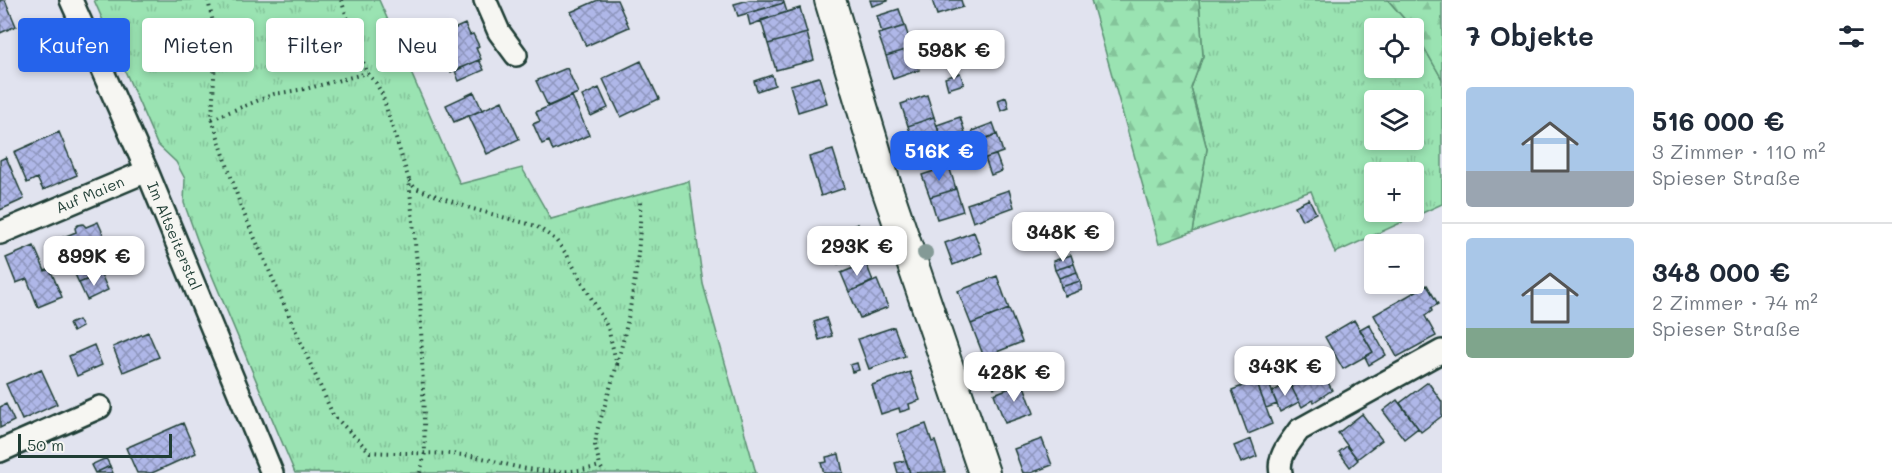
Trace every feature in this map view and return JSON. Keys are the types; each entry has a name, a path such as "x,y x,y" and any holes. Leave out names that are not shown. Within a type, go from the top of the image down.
{"street":[{"name":"Im Altseiterstal","path":"71,0 147,171 272,473"},
{"path":"485,0 500,32 516,55"},
{"path":"830,0 887,190 984,473"},
{"name":"Auf Maien","path":"0,232 147,171"},
{"path":"1281,473 1285,448 1299,430 1442,351"},
{"path":"0,451 100,407"}],"path":[{"path":"208,0 216,36 212,119 241,207 333,415 370,452 463,455 493,459 521,468 554,472 580,471 600,466"},
{"path":"341,0 367,73 382,94 409,180 420,295 425,453 420,473"},
{"path":"212,119 274,94 367,73"},
{"path":"409,180 415,188 473,209 536,226 555,239 567,255 608,328 617,365"},
{"path":"604,473 595,445 624,338 636,264 641,218 640,202"}],"green space":[{"path":"94,0 379,0 387,18 376,18 376,72 411,72 460,184 522,168 551,219 689,181 703,284 756,473 295,473 198,242 184,203 185,179 176,162 157,144 126,72 130,72 130,18 102,18"},
{"path":"1091,0 1199,0 1203,56 1191,88 1207,149 1193,232 1159,244"},
{"path":"1199,0 1388,0 1403,18 1364,18 1364,78 1424,78 1424,48 1442,79 1442,204 1424,212 1424,162 1364,162 1364,222 1403,222 1376,234 1364,234 1364,240 1335,253 1311,191 1193,232 1207,149 1191,88 1203,56"},
{"path":"1388,0 1442,0 1442,79 1424,48 1424,18 1404,18"}],"building":[{"path":"0,0 5,0 16,26 0,33"},
{"path":"598,0 617,0 629,27 586,46 571,12"},
{"path":"749,0 783,0 784,3 738,16 734,4"},
{"path":"870,0 888,0 888,1 872,6"},
{"path":"932,0 961,0 963,7 937,15"},
{"path":"784,3 787,12 750,25 747,13"},
{"path":"800,8 807,33 768,44 761,20"},
{"path":"899,9 905,26 882,33 877,16"},
{"path":"465,24 470,35 473,34 479,46 476,48 481,59 458,69 458,27"},
{"path":"905,26 912,48 886,56 878,34"},
{"path":"807,33 814,60 776,70 768,44"},
{"path":"912,48 919,70 893,79 886,56"},
{"path":"479,60 484,70 459,81 455,72"},
{"path":"641,61 659,99 621,117 603,79"},
{"path":"567,68 578,93 548,106 536,81"},
{"path":"960,73 964,84 948,89 945,78"},
{"path":"772,75 775,85 757,91 754,81"},
{"path":"819,77 827,103 798,112 790,85"},
{"path":"599,88 608,108 591,116 582,96"},
{"path":"474,92 482,110 454,122 446,105"},
{"path":"927,95 934,117 908,126 901,104"},
{"path":"572,96 589,135 553,151 549,141 542,144 533,124 540,121 536,112"},
{"path":"1006,97 1009,108 1001,111 998,100"},
{"path":"502,101 519,139 487,154 469,116"},
{"path":"934,117 941,139 915,148 908,126"},
{"path":"960,117 965,132 941,139 937,125"},
{"path":"993,123 997,134 976,142 972,131"},
{"path":"59,132 77,175 43,190 37,178 27,183 14,152"},
{"path":"997,134 1003,152 980,160 974,143"},
{"path":"833,150 845,188 821,196 809,157"},
{"path":"996,155 1002,171 991,175 985,158"},
{"path":"6,157 24,199 0,210 0,160"},
{"path":"949,166 956,189 930,197 922,175"},
{"path":"956,189 963,211 937,219 930,197"},
{"path":"1009,190 1014,207 973,222 967,204"},
{"path":"1309,199 1316,213 1302,220 1295,206"},
{"path":"98,222 117,266 79,283 59,239 76,232 75,228 78,225 83,224 86,227"},
{"path":"858,224 868,253 838,264 828,235"},
{"path":"974,232 982,253 953,265 945,243"},
{"path":"34,246 45,271 50,269 62,297 38,307 27,279 16,283 6,258"},
{"path":"1071,255 1074,264 1055,270 1053,261"},
{"path":"866,263 873,281 849,292 841,273"},
{"path":"1074,264 1077,272 1059,278 1055,270"},
{"path":"1077,272 1080,281 1061,287 1059,278"},
{"path":"101,274 108,290 87,300 79,283"},
{"path":"997,276 1009,309 971,324 958,291"},
{"path":"877,280 888,307 860,318 849,292"},
{"path":"1080,281 1082,290 1065,296 1061,287"},
{"path":"1427,285 1438,304 1431,308 1432,311 1425,316 1436,336 1397,357 1374,315 1411,294 1424,294 1424,287"},
{"path":"1009,309 1022,342 984,357 971,324"},
{"path":"826,318 832,336 819,340 814,322"},
{"path":"78,320 82,327 73,332 69,324"},
{"path":"1354,320 1373,352 1343,369 1325,337"},
{"path":"1369,324 1386,355 1369,365 1365,357 1373,352 1360,329"},
{"path":"894,327 905,356 869,369 858,339"},
{"path":"148,332 159,357 123,372 113,347"},
{"path":"94,345 102,365 77,376 69,356"},
{"path":"1316,360 1332,390 1302,407 1286,377"},
{"path":"857,363 859,370 852,372 850,365"},
{"path":"41,369 57,404 22,420 6,384"},
{"path":"1264,371 1277,404 1266,408 1254,375"},
{"path":"910,372 920,400 909,404 910,409 900,412 899,408 881,414 872,385"},
{"path":"1008,373 1011,381 994,388 991,380"},
{"path":"1256,381 1272,424 1248,434 1232,390"},
{"path":"1289,382 1299,402 1280,412 1272,392"},
{"path":"1428,382 1442,402 1442,416 1421,432 1400,403"},
{"path":"1023,383 1034,413 1005,423 994,394"},
{"path":"1397,400 1418,428 1404,439 1383,411"},
{"path":"6,404 14,421 0,428 0,407"},
{"path":"1362,414 1382,440 1357,459 1338,433"},
{"path":"183,423 196,453 152,473 137,473 126,448"},
{"path":"926,424 932,442 935,441 945,472 910,473 897,434"},
{"path":"1042,439 1052,465 1031,473 1023,473 1014,449"},
{"path":"1251,439 1257,456 1241,463 1234,446"},
{"path":"1347,446 1358,460 1350,467 1339,452"},
{"path":"839,454 843,473 824,473 821,463 827,462 826,457"},
{"path":"106,458 110,466 95,473 91,465"},
{"path":"906,460 910,473 898,473 895,463"},
{"path":"110,466 113,473 95,473"}]}
